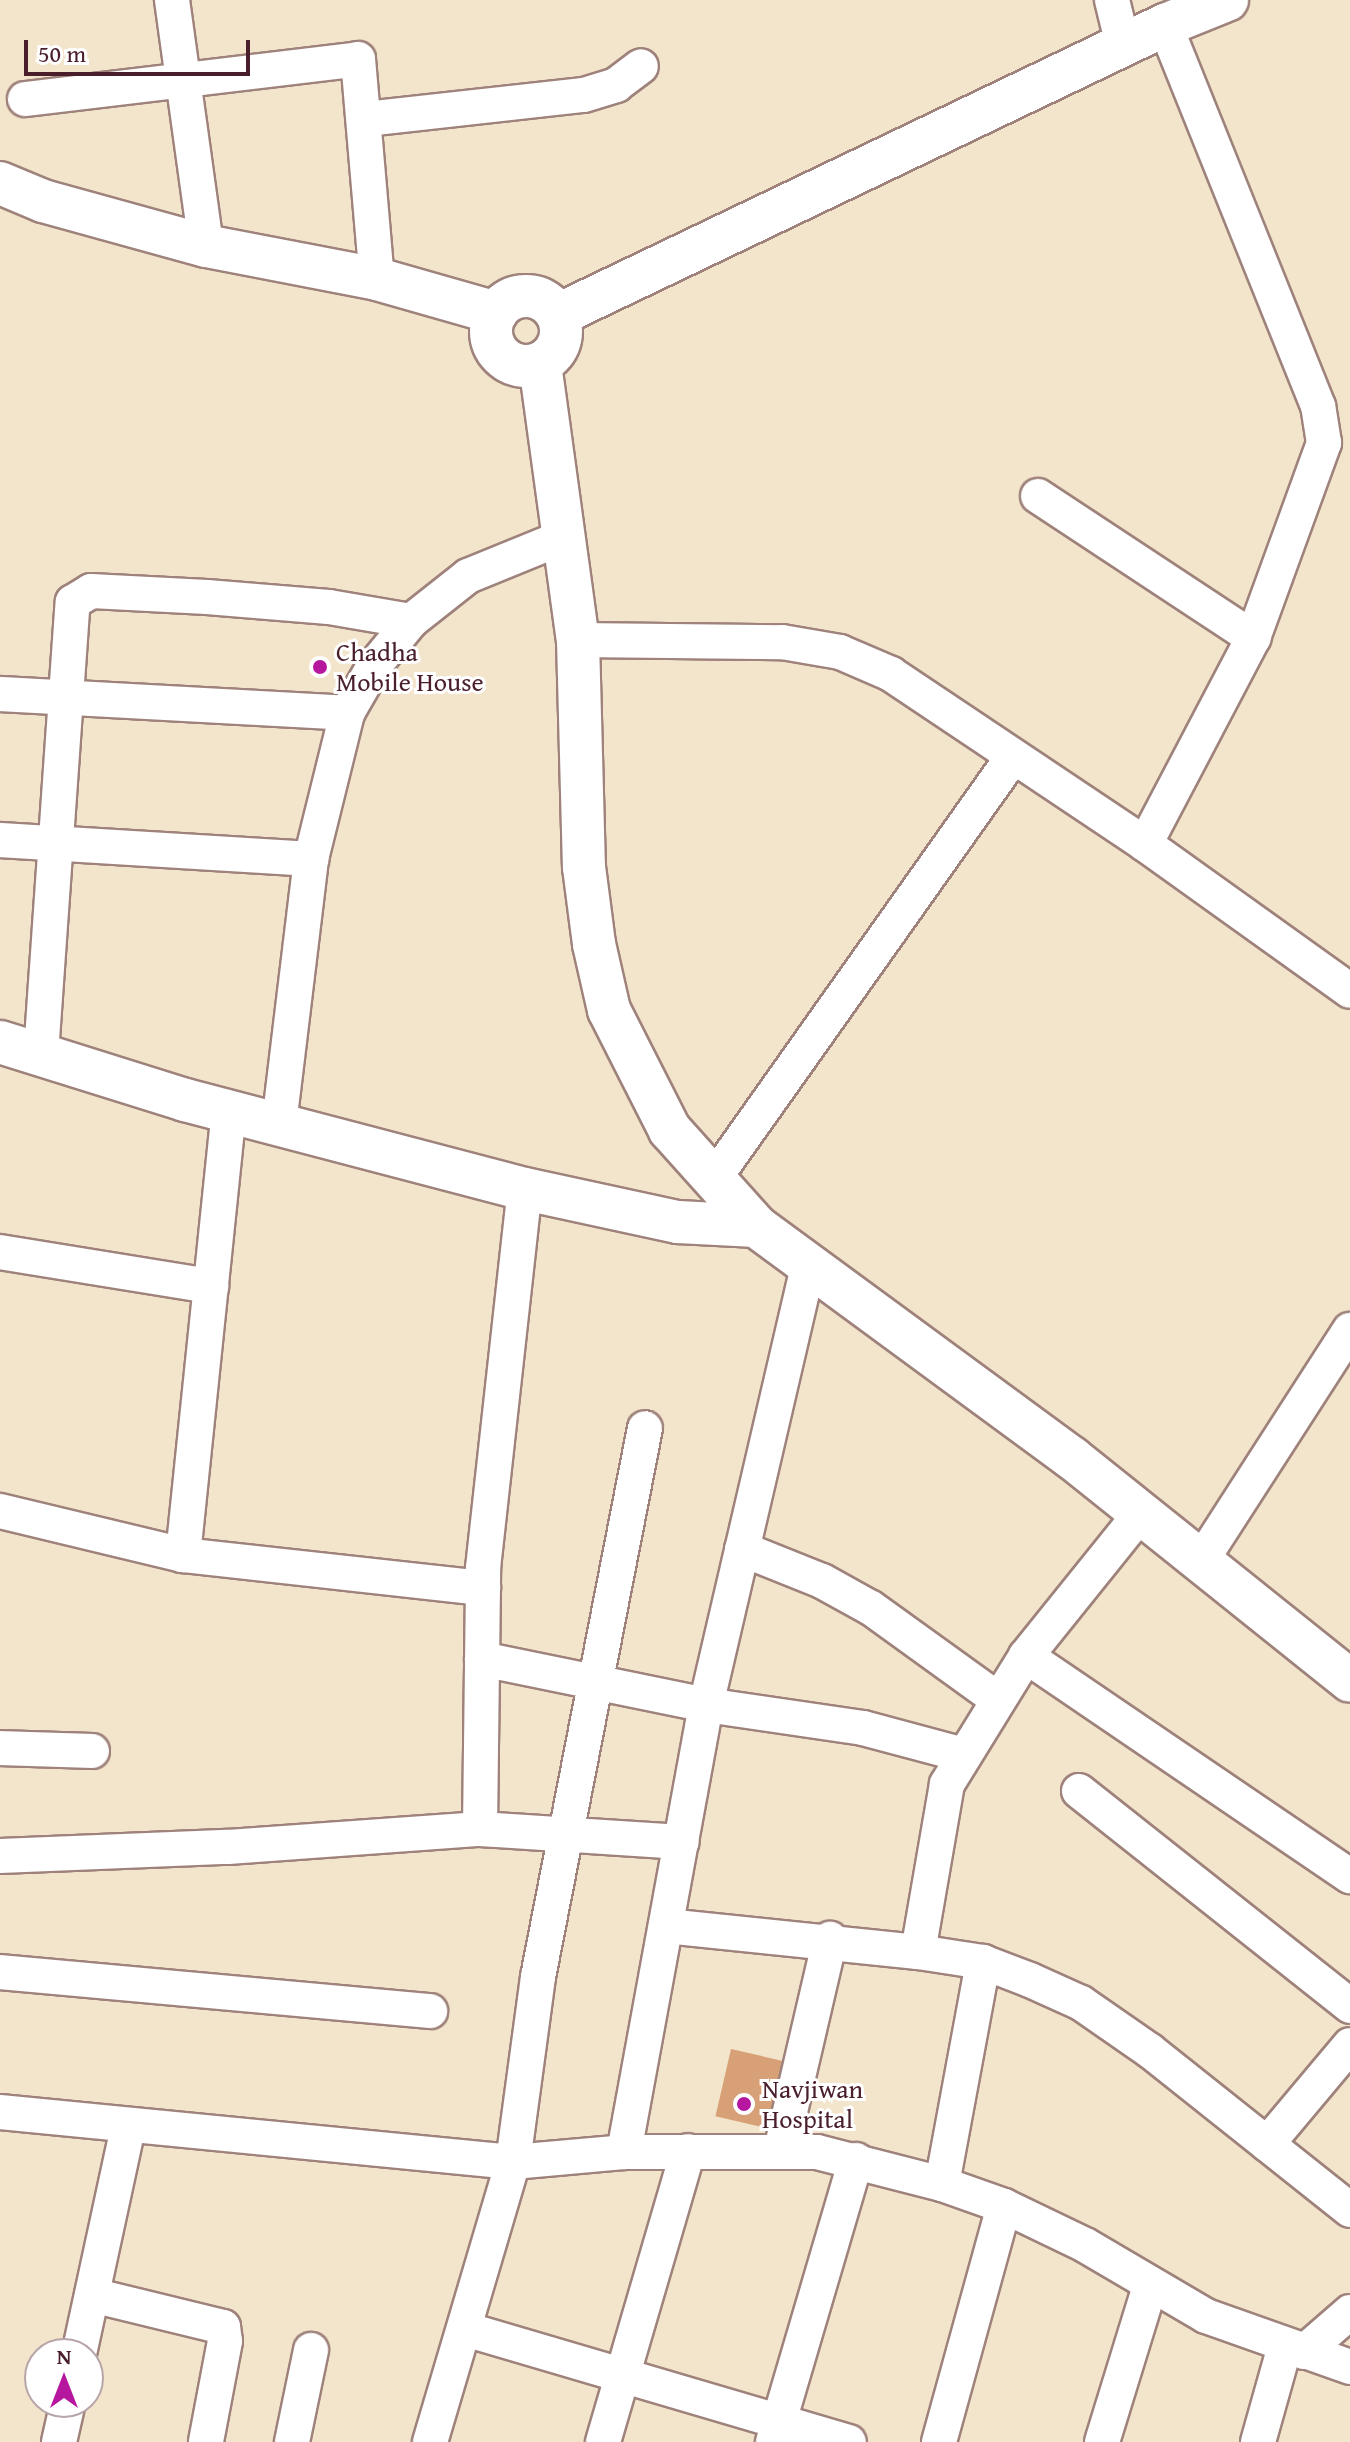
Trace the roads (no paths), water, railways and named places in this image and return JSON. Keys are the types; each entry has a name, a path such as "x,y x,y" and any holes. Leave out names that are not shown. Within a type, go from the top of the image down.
{"street":[{"path":"172,0 206,246"},
{"path":"1112,0 1123,45"},
{"path":"558,315 1165,25 1227,0"},
{"path":"1145,844 1253,638 1324,443 1323,425 1165,25"},
{"path":"25,99 353,58 363,65 377,279"},
{"path":"366,119 584,95 616,85 641,66"},
{"path":"0,183 43,201 206,246 377,279 496,313"},
{"path":"535,297 558,315 560,343 540,364 511,363 499,354 492,341 496,313 506,302 535,297"},
{"path":"540,364 578,640 584,867 609,1010 670,1130 756,1226 1141,1513 1350,1681"},
{"path":"1038,496 1253,638"},
{"path":"279,1124 311,859 347,713 374,666 411,621 468,576 566,536"},
{"path":"41,1054 53,842 73,602 91,591 329,607 411,621"},
{"path":"578,640 782,642 840,652 891,674 1012,758 1145,844 1350,991"},
{"path":"0,694 347,713"},
{"path":"713,1180 1012,758"},
{"path":"0,840 311,859"},
{"path":"0,1042 229,1111 525,1189 678,1222 756,1226"},
{"path":"183,1555 229,1111"},
{"path":"480,1829 483,1588 525,1189"},
{"path":"0,1252 211,1286"},
{"path":"624,2152 706,1705 809,1264"},
{"path":"1201,1561 1350,1330"},
{"path":"430,2442 513,2162 538,1977 569,1831 645,1428"},
{"path":"0,1511 183,1555 483,1588"},
{"path":"918,1952 939,1814 947,1784 1026,1656 1141,1513"},
{"path":"742,1549 822,1581 871,1608 997,1699"},
{"path":"1026,1656 1350,1876"},
{"path":"482,1659 706,1705 863,1728 964,1755"},
{"path":"0,1748 92,1751"},
{"path":"1079,1791 1350,2006"},
{"path":"0,1856 228,1847 480,1829 569,1831 682,1842"},
{"path":"666,1926 830,1939 983,1962 1081,2003 1149,2050 1350,2210"},
{"path":"781,2150 830,1939"},
{"path":"942,2184 983,1962"},
{"path":"0,1972 430,2011"},
{"path":"1267,2144 1350,2045"},
{"path":"0,2112 128,2127 513,2162 624,2152 781,2150 856,2160 942,2184 1004,2206 1085,2245 1150,2286 1206,2316 1350,2367"},
{"path":"83,2338 128,2127"},
{"path":"603,2442 688,2151"},
{"path":"776,2433 856,2160"},
{"path":"939,2442 1004,2206"},
{"path":"1102,2442 1150,2286"},
{"path":"92,2295 223,2327 225,2341 206,2442"},
{"path":"1258,2442 1294,2349 1350,2312"},
{"path":"465,2329 622,2376 776,2433 849,2442"},
{"path":"292,2442 311,2350"},
{"path":"59,2442 64,2418"}],"place":[{"name":"Chadha Mobile House","path":"320,667"},
{"name":"Navjiwan Hospital","path":"744,2104"}]}
